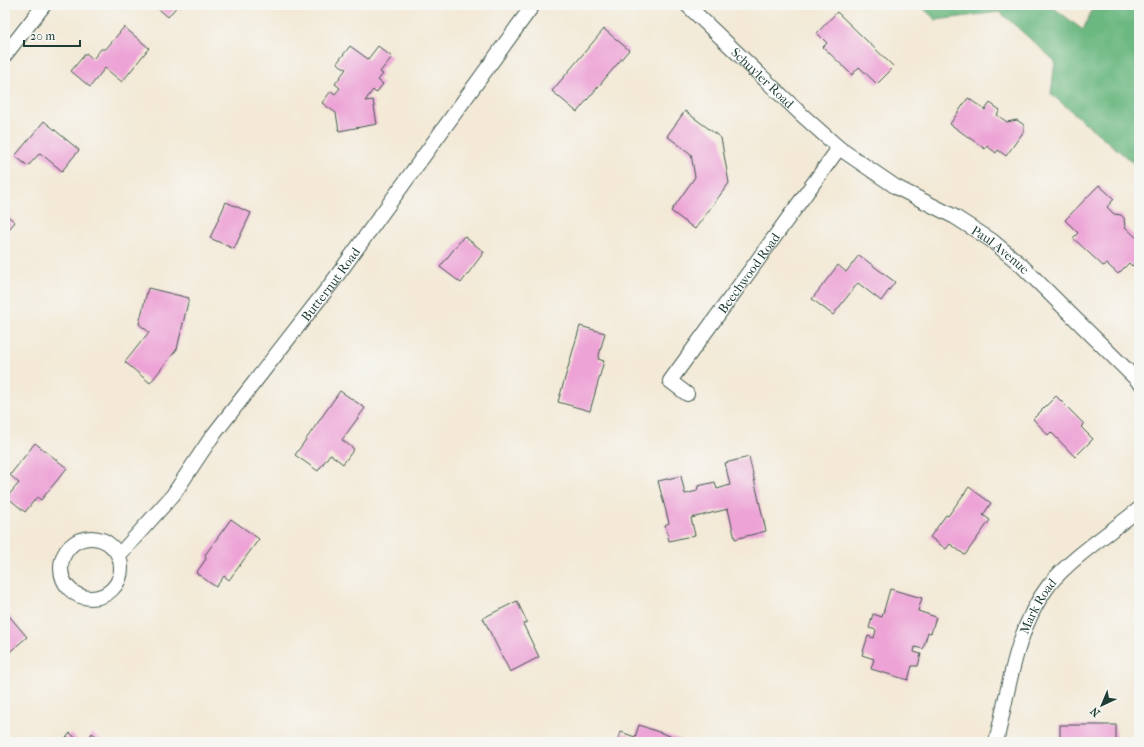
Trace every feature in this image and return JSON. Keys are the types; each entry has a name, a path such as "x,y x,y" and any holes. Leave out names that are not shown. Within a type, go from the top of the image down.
{"street":[{"path":"5,55 44,5"},
{"name":"Butternut Road","path":"119,555 173,495 211,438 331,284 533,5"},
{"name":"Schuyler Road","path":"687,5 802,115 839,148"},
{"name":"Paul Avenue","path":"839,148 896,187 955,217 991,240 1020,264 1139,382"},
{"name":"Beechwood Road","path":"687,394 670,382 839,148"},
{"name":"Mark Road","path":"996,742 1018,649 1036,604 1049,585 1067,566 1139,508"},
{"path":"96,538 105,541 113,547 119,555 121,566 120,576 116,585 109,593 99,597 89,598 79,596 70,590 64,582 61,573 61,564 64,554 69,546 77,540 96,538"}],"green space":[{"path":"920,5 1050,5 1083,30 1094,5 1139,5 1139,168 1051,94 1055,61 1000,12 936,20"}],"building":[{"path":"154,5 178,5 168,17"},
{"path":"837,12 894,67 877,84 859,67 852,75 823,47 827,43 817,33"},
{"path":"124,27 149,48 122,82 105,68 90,87 71,71 86,53 93,59 101,49 106,49"},
{"path":"604,29 629,50 577,112 552,91"},
{"path":"350,46 368,59 378,46 392,57 380,72 383,74 378,80 383,84 376,93 373,90 365,101 373,100 377,124 339,131 336,113 322,103 331,91 335,94 340,88 335,84 346,69 337,63"},
{"path":"968,98 985,110 990,103 1000,110 997,115 1007,122 1017,120 1024,125 1024,131 1006,156 998,150 996,153 987,146 985,149 950,124"},
{"path":"685,111 721,138 729,183 695,229 671,211 695,177 691,154 667,136"},
{"path":"44,121 79,150 62,171 40,153 28,166 15,156"},
{"path":"1099,185 1114,199 1107,207 1114,214 1121,215 1124,218 1125,227 1139,240 1139,258 1132,266 1129,263 1118,274 1107,264 1103,266 1073,238 1078,233 1065,220"},
{"path":"226,202 251,213 234,249 210,238"},
{"path":"5,214 15,222 5,234"},
{"path":"464,236 484,252 461,283 440,267"},
{"path":"859,255 895,282 881,301 858,283 833,315 812,299 838,265 846,272"},
{"path":"148,288 189,298 177,349 150,383 125,362 149,332 139,324"},
{"path":"580,326 605,333 598,359 604,361 590,411 558,402"},
{"path":"340,391 365,408 342,440 354,449 343,464 330,454 318,471 295,455"},
{"path":"1056,396 1084,424 1081,427 1093,439 1075,457 1051,432 1048,435 1033,419"},
{"path":"35,443 67,468 41,500 37,497 25,512 7,497 19,483 10,475"},
{"path":"749,457 766,531 735,539 728,509 691,518 695,535 669,541 665,525 669,523 658,481 681,476 685,494 697,491 698,486 715,482 717,489 730,485 725,463"},
{"path":"969,487 991,503 983,515 990,520 965,555 950,544 946,549 930,537 946,515 948,516"},
{"path":"231,519 259,539 229,580 224,576 216,587 196,573 206,559 205,555"},
{"path":"890,589 922,598 918,611 936,617 931,633 928,632 923,649 915,647 914,652 921,654 918,666 912,666 908,680 871,669 874,659 862,655 868,636 874,638 876,630 869,628 873,614 882,617"},
{"path":"517,601 527,622 523,624 539,657 510,672 483,618"},
{"path":"5,611 27,637 5,656"},
{"path":"639,725 687,742 617,742 621,732 635,737"},
{"path":"1060,725 1116,725 1116,742 1060,742"},
{"path":"70,733 80,742 63,742"},
{"path":"92,733 101,740 99,742 87,742"}]}
